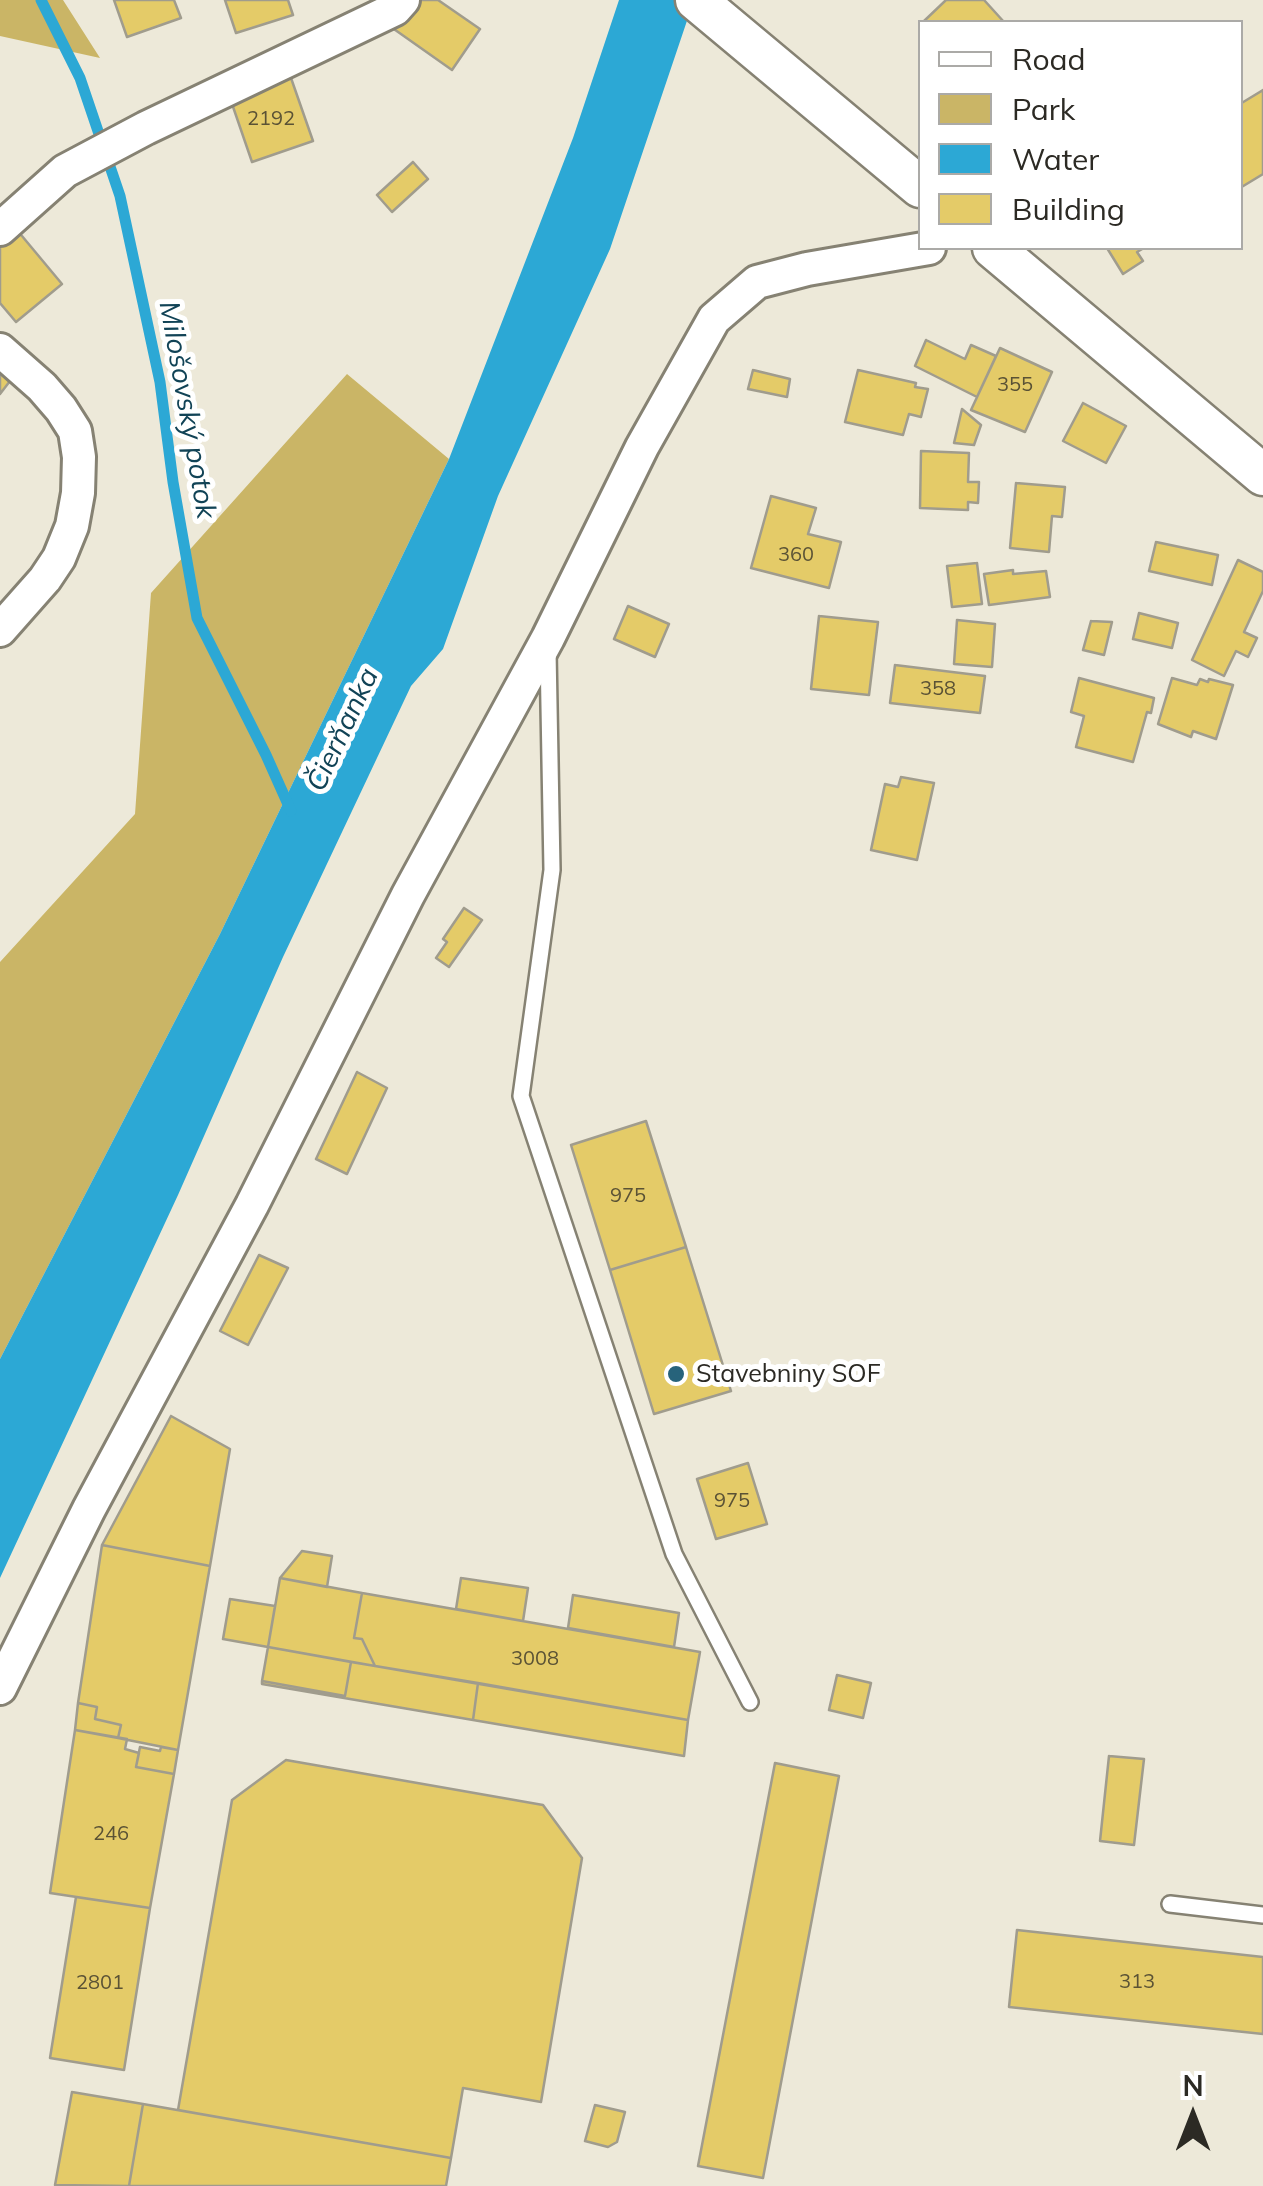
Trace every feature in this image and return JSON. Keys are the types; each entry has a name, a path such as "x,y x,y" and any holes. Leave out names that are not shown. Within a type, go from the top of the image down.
{"street":[{"path":"0,229 65,171 395,9 403,0"},
{"path":"696,0 918,185"},
{"path":"0,1688 408,895 548,638 642,447 714,319 756,282 918,250"},
{"path":"995,250 1263,475"},
{"path":"0,350 61,409 76,431 79,456 72,526 59,558 0,630"}],"lane":[{"path":"548,638 552,870 521,1096 674,1554 750,1702"},
{"path":"1170,1904 1263,1915"}],"green space":[{"path":"0,0 63,0 100,58 0,36"},
{"path":"347,374 449,459 220,934 0,1359 0,962 135,814 151,593"}],"water":[{"name":"Čierňanka","path":"619,0 694,0 610,249 498,496 443,649 411,686 0,1578 0,1359 220,934 449,459 573,138"}],"building":[{"path":"114,0 174,0 181,18 127,37"},
{"path":"225,0 288,0 293,15 236,33"},
{"path":"413,0 438,0 480,29 452,70 391,27"},
{"path":"946,0 984,0 1002,20 925,20"},
{"path":"291,78 313,141 252,162 230,98"},
{"path":"1263,90 1263,174 1243,186 1243,102"},
{"path":"413,162 428,179 392,212 377,195"},
{"path":"17,230 62,284 16,322 0,303 0,244"},
{"path":"1108,250 1140,250 1137,252 1143,261 1123,274"},
{"path":"926,340 965,359 971,345 996,356 977,397 915,366"},
{"path":"1000,348 1052,372 1025,432 971,410"},
{"path":"753,370 790,379 787,397 748,389"},
{"path":"858,370 928,389 921,417 909,414 903,435 845,422"},
{"path":"0,373 10,381 0,394"},
{"path":"1083,403 1126,426 1106,463 1063,441"},
{"path":"962,409 981,425 974,445 954,443"},
{"path":"921,451 969,453 968,482 979,482 978,503 968,502 968,510 920,508"},
{"path":"1016,483 1065,487 1062,517 1052,516 1049,552 1010,548"},
{"path":"771,496 816,508 808,534 841,542 829,588 751,568"},
{"path":"1156,542 1218,555 1212,585 1149,571"},
{"path":"1238,560 1263,572 1263,591 1244,632 1257,638 1248,657 1236,651 1224,676 1192,660"},
{"path":"977,563 982,604 952,607 947,566"},
{"path":"1013,570 1013,574 1046,571 1050,597 989,605 984,574"},
{"path":"628,606 669,624 655,657 614,639"},
{"path":"1139,613 1178,623 1172,648 1133,639"},
{"path":"819,616 878,622 869,695 811,689"},
{"path":"957,620 995,624 992,667 954,664"},
{"path":"1091,621 1112,622 1104,655 1083,650"},
{"path":"895,665 985,676 980,713 890,703"},
{"path":"1079,678 1154,698 1133,762 1076,747 1084,716 1071,712"},
{"path":"1172,678 1197,685 1200,679 1209,679 1233,685 1216,739 1193,731 1191,737 1158,724"},
{"path":"901,777 934,783 917,860 871,850 885,784 898,787"},
{"path":"464,908 482,920 449,967 436,958 447,942 443,939"},
{"path":"357,1072 387,1088 347,1174 316,1159"},
{"path":"646,1121 686,1247 610,1270 571,1145"},
{"path":"686,1247 731,1391 654,1414 610,1270"},
{"path":"259,1255 288,1268 248,1345 220,1331"},
{"path":"171,1416 230,1449 210,1566 102,1545"},
{"path":"748,1463 767,1524 716,1539 697,1479"},
{"path":"102,1545 210,1566 178,1750 118,1738 121,1725 95,1719 97,1707 78,1703"},
{"path":"302,1551 332,1556 327,1587 280,1578"},
{"path":"280,1578 362,1593 354,1638 362,1639 375,1666 268,1647"},
{"path":"461,1578 528,1588 523,1621 456,1609"},
{"path":"362,1593 700,1652 688,1720 375,1666 362,1639 354,1638"},
{"path":"573,1595 679,1613 674,1647 568,1628"},
{"path":"230,1599 275,1606 268,1647 223,1639"},
{"path":"268,1647 351,1662 345,1696 262,1681"},
{"path":"351,1662 478,1683 473,1720 262,1684 345,1696"},
{"path":"837,1675 871,1683 863,1718 829,1710"},
{"path":"478,1683 688,1720 684,1756 473,1720"},
{"path":"78,1703 97,1707 95,1719 121,1725 118,1738 75,1730"},
{"path":"75,1730 127,1739 125,1749 139,1753 136,1767 174,1774 150,1908 50,1893"},
{"path":"140,1747 178,1750 174,1774 136,1767"},
{"path":"1109,1756 1144,1759 1134,1845 1100,1841"},
{"path":"286,1760 543,1805 582,1858 541,2102 463,2088 451,2158 178,2110 232,1800"},
{"path":"775,1763 839,1776 763,2178 698,2166"},
{"path":"76,1897 150,1908 124,2070 50,2058"},
{"path":"1017,1930 1263,1957 1263,2034 1009,2007"},
{"path":"72,2092 143,2104 129,2186 55,2185"},
{"path":"143,2104 451,2158 446,2186 129,2186"},
{"path":"595,2105 625,2112 617,2142 608,2147 585,2141"}],"waterway":[{"name":"Milošovský potok","path":"41,0 80,78 120,196 160,382 197,618 291,811"}],"place":[{"name":"Stavebniny SOF","path":"676,1374"}]}
